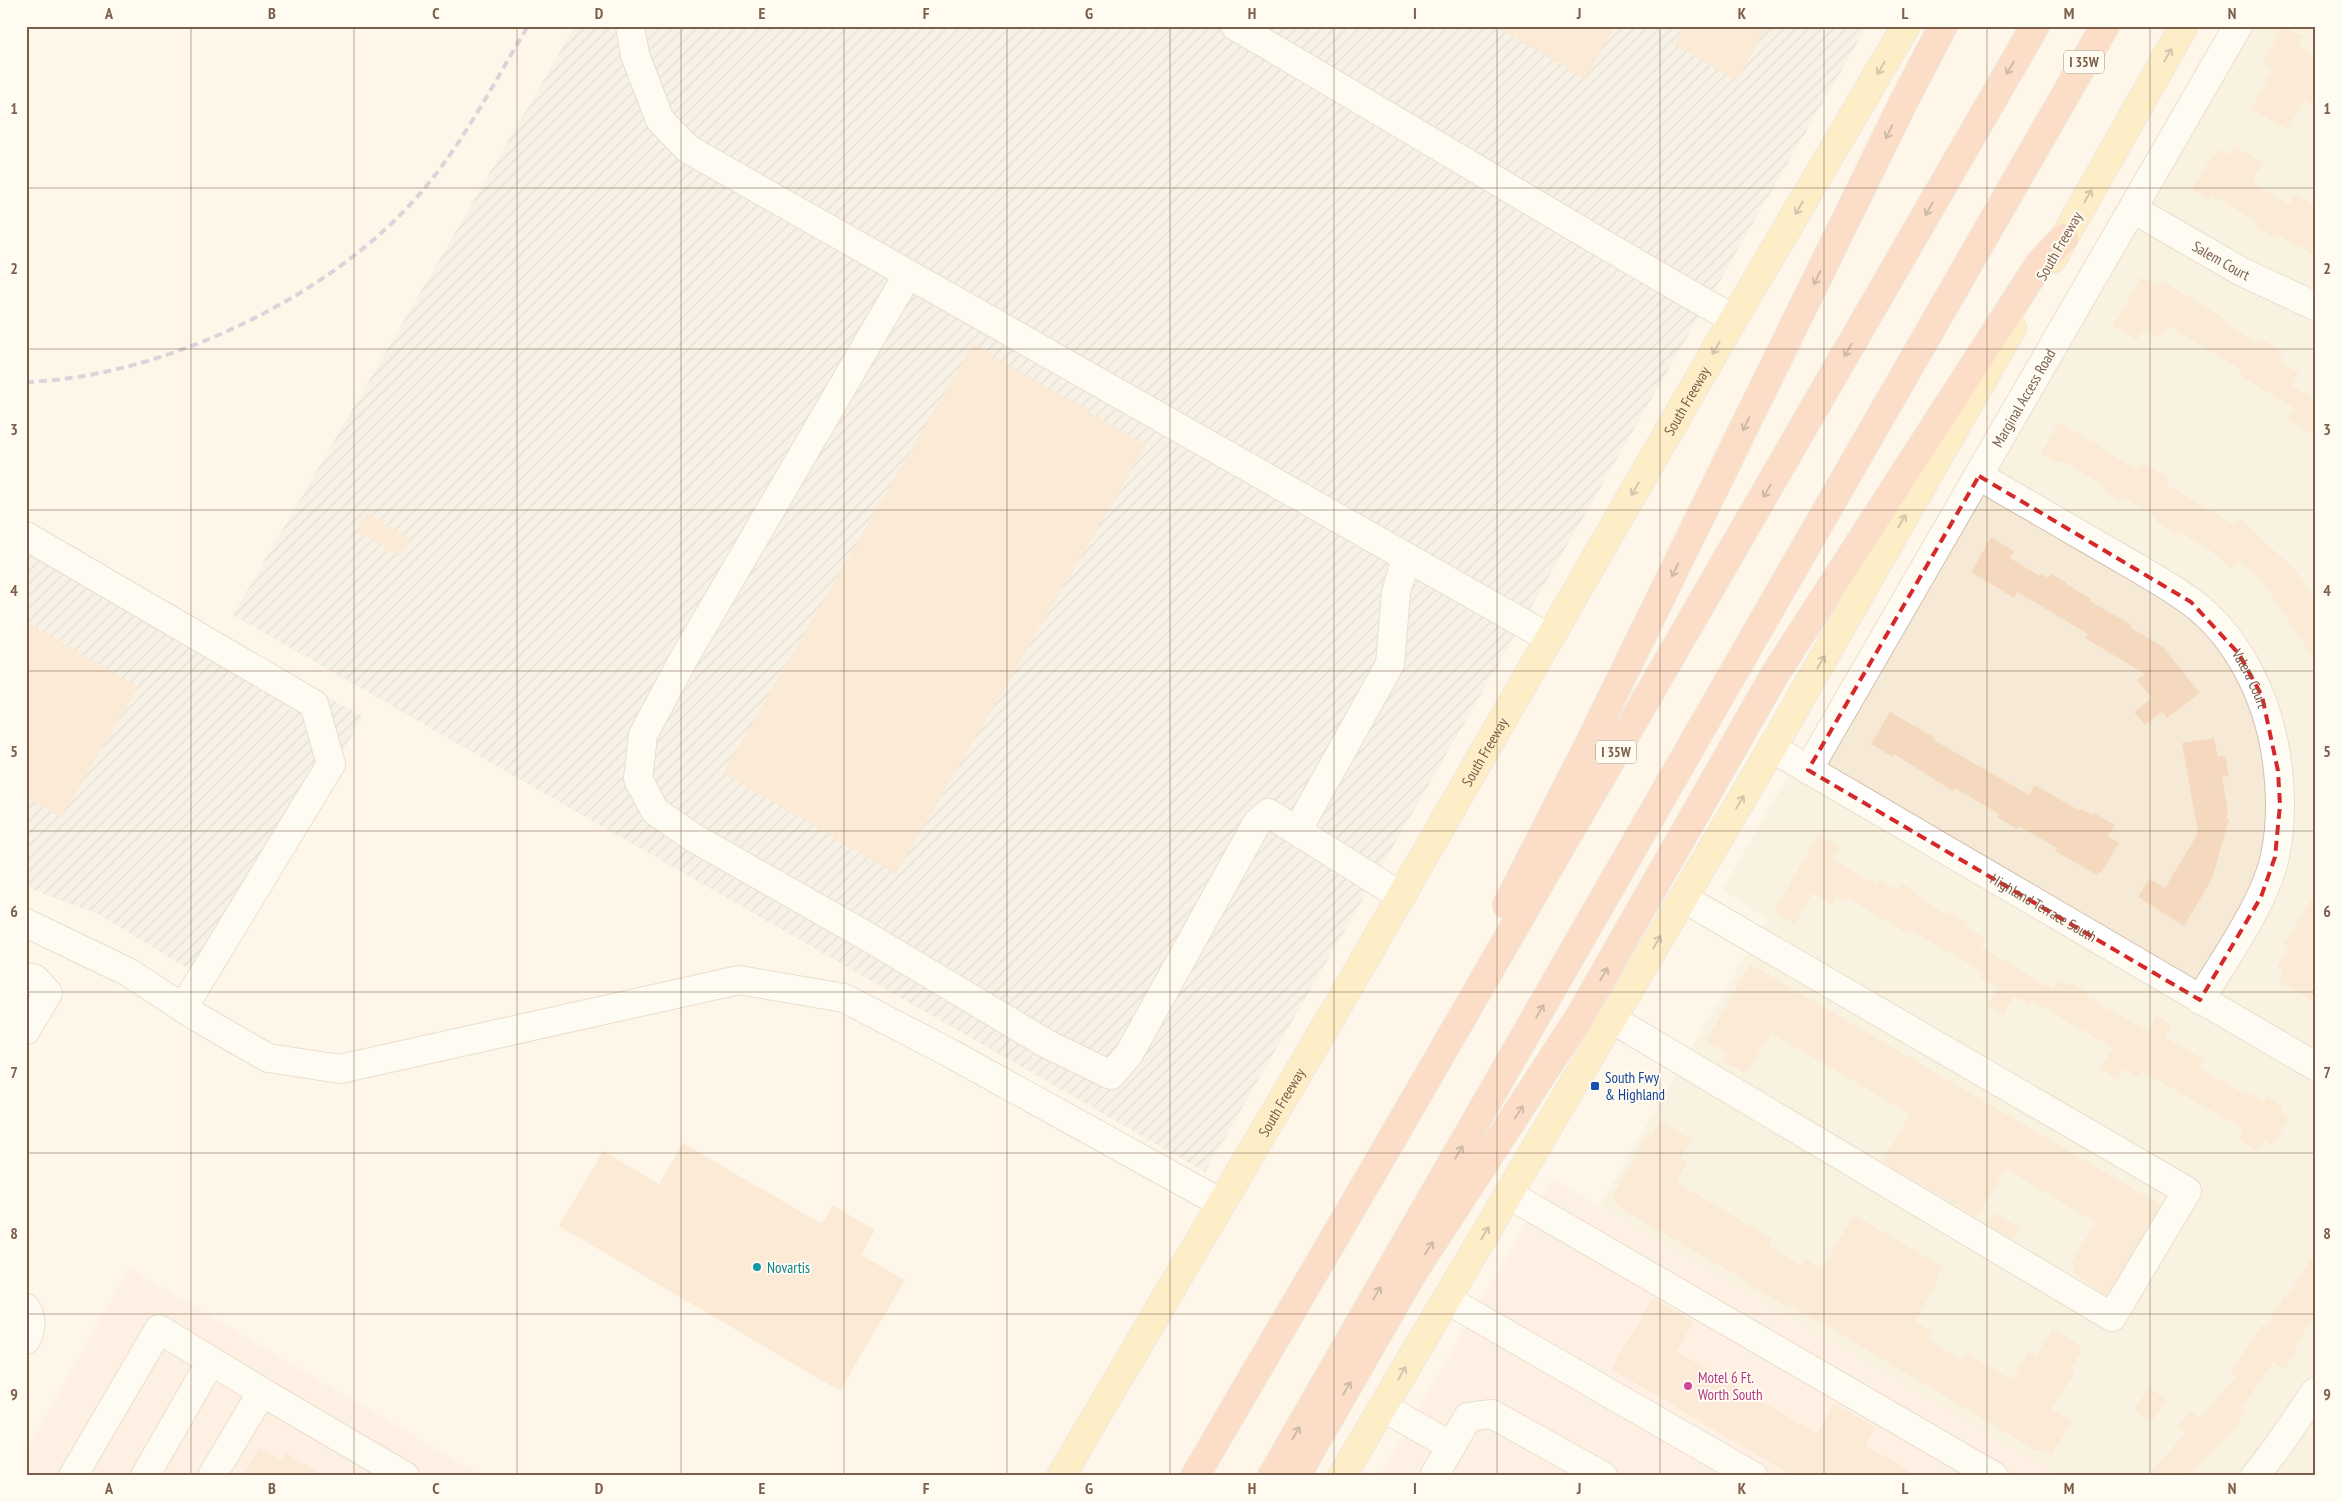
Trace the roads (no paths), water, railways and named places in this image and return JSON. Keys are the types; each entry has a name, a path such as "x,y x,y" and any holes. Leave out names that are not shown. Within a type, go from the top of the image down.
{"highway":[{"path":"1378,1163 1587,748 1894,120 1943,26"},
{"name":"I 35W","path":"1195,1476 2035,26"},
{"name":"I 35W","path":"1272,1476 2105,26"},
{"path":"1296,1476 1412,1274 1580,1016 1775,674 2040,263 2064,238"}],"main road":[{"name":"South Freeway","path":"1061,1476 1401,896 1549,638 1906,26"},
{"name":"South Freeway","path":"1342,1476 1772,748 2184,26"}],"street":[{"path":"630,26 634,54 660,120 688,149 1549,638"},
{"path":"1235,26 1389,115 1578,231 1734,320"},
{"name":"Marginal Access Road","path":"1808,770 2238,26"},
{"name":"Salem Court","path":"2133,209 2242,272 2315,306"},
{"path":"908,274 683,660 643,735 638,779 655,811 694,838 863,934 1047,1044 1110,1075 1129,1054 1258,822 1268,813 1401,896"},
{"name":"Valera Court","path":"1978,476 2146,573 2191,602 2213,623 2239,654 2262,696 2274,741 2278,771 2280,805 2275,857 2261,896 2200,1000"},
{"path":"26,536 314,704 331,764 183,1008"},
{"path":"1297,831 1390,664 1396,593 1406,558"},
{"name":"Highland Terrace South","path":"1772,748 2315,1066"},
{"path":"1612,1019 2112,1317 2186,1191 1683,898"},
{"path":"26,923 128,972 183,1008 268,1058 340,1069 738,980 844,998 948,1052 1222,1203"},
{"path":"26,976 35,979 48,994 26,1030"},
{"path":"1508,1194 1994,1476"},
{"path":"1446,1299 1753,1476"},
{"path":"26,1308 30,1314 30,1333 26,1340"},
{"path":"72,1476 159,1329 405,1476"},
{"path":"144,1476 211,1361"},
{"path":"212,1476 262,1392"},
{"path":"2254,1476 2276,1449 2315,1392"},
{"path":"1382,1408 1451,1446"},
{"path":"1434,1476 1468,1417 1492,1414 1603,1476"}],"railway":[{"path":"26,382 76,377 127,367 179,351 230,330 279,305 326,276 367,245 404,211 440,169 471,122 528,26"}],"place":[{"name":"South Fwy & Highland","path":"1595,1086"},
{"name":"Novartis","path":"757,1267"},
{"name":"Motel 6 Ft. Worth South","path":"1688,1386"}]}
